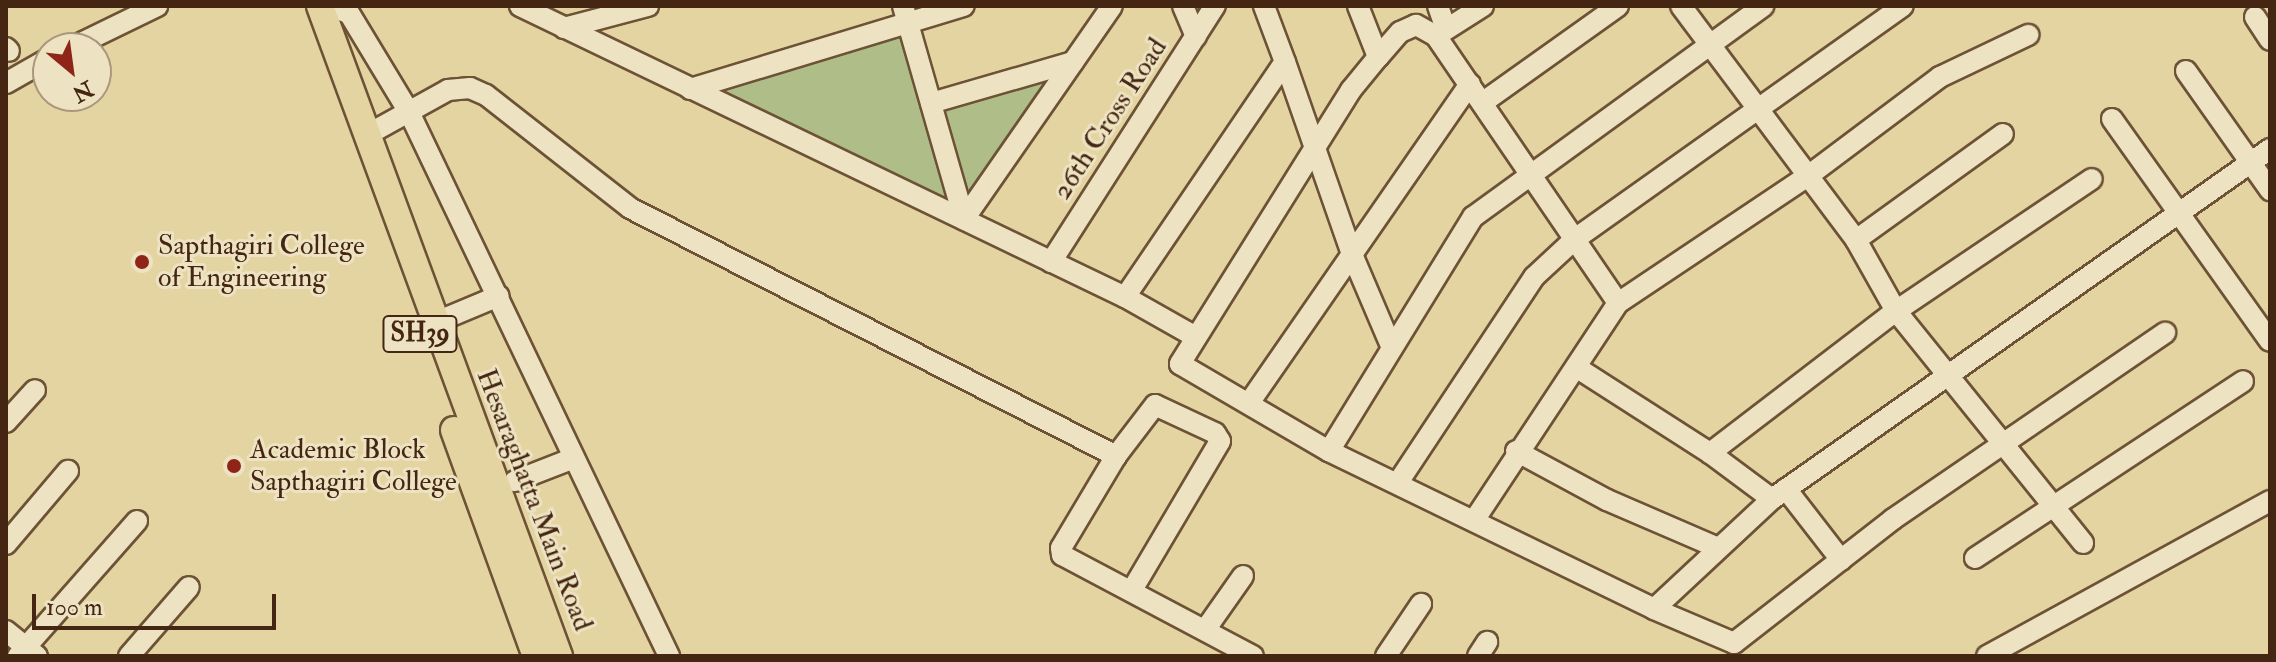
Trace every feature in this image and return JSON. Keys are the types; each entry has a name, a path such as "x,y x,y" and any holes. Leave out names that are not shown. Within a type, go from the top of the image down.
{"main road":[{"name":"Hesaraghatta Main Road","path":"313,7 365,136 559,656"},
{"name":"Hesaraghatta Main Road","path":"313,7 536,656"}],"street":[{"path":"104,32 157,6"},
{"path":"520,6 1125,297 1194,336"},
{"path":"564,28 648,6"},
{"path":"690,89 906,15 964,6"},
{"path":"964,219 1112,6"},
{"path":"1183,6 1196,36"},
{"name":"26th Cross Road","path":"1051,262 1215,6"},
{"path":"1264,6 1351,252 1392,348"},
{"path":"1358,6 1378,57"},
{"path":"1438,6 1441,32 1470,84 1618,303"},
{"path":"1483,6 1441,32 1416,25 1400,32 1378,57 1313,149 1194,336 1180,364 1329,451 1399,481 1654,609 1734,643 1841,560 2165,333"},
{"path":"1482,103 1618,6"},
{"path":"1681,6 1856,240 1896,311 2083,543"},
{"path":"1329,451 1473,217 1763,6"},
{"path":"1399,481 1534,277 1575,239 1903,6"},
{"path":"313,7 349,13 409,112 669,656"},
{"path":"906,15 964,219"},
{"path":"2255,17 2270,40"},
{"path":"1475,519 1516,451 1579,369 1618,303 1808,176 1940,77 2028,35"},
{"path":"931,103 1073,62"},
{"path":"1125,297 1285,62"},
{"path":"6,83 32,68"},
{"path":"2186,71 2270,190"},
{"path":"1249,403 1470,84"},
{"path":"365,136 448,90 470,88 486,95 630,208 1116,456"},
{"path":"2112,119 2176,214 2270,341"},
{"path":"1856,240 2003,134"},
{"path":"1654,609 1716,547 1779,494 1947,372 2270,149"},
{"path":"1710,453 1896,311 2092,179"},
{"path":"434,323 499,296"},
{"path":"1579,369 1779,494 1841,560"},
{"path":"1975,558 2056,508 2243,381"},
{"path":"6,422 35,390"},
{"path":"1132,590 1220,441 1215,433 1155,405 1116,456 1061,552 1253,656"},
{"path":"1516,451 1607,500 1716,547"},
{"path":"515,481 574,458"},
{"path":"6,544 68,471"},
{"path":"1987,656 2270,501"},
{"path":"6,631 27,653 137,521"},
{"path":"1205,630 1243,576"},
{"path":"129,656 189,587"},
{"path":"1386,656 1421,604"}],"green space":[{"path":"905,35 951,204 712,88"},
{"path":"1058,72 969,200 942,109"}],"place":[{"name":"Sapthagiri College of Engineering","path":"142,262"},
{"name":"Academic Block Sapthagiri College","path":"234,466"}]}
